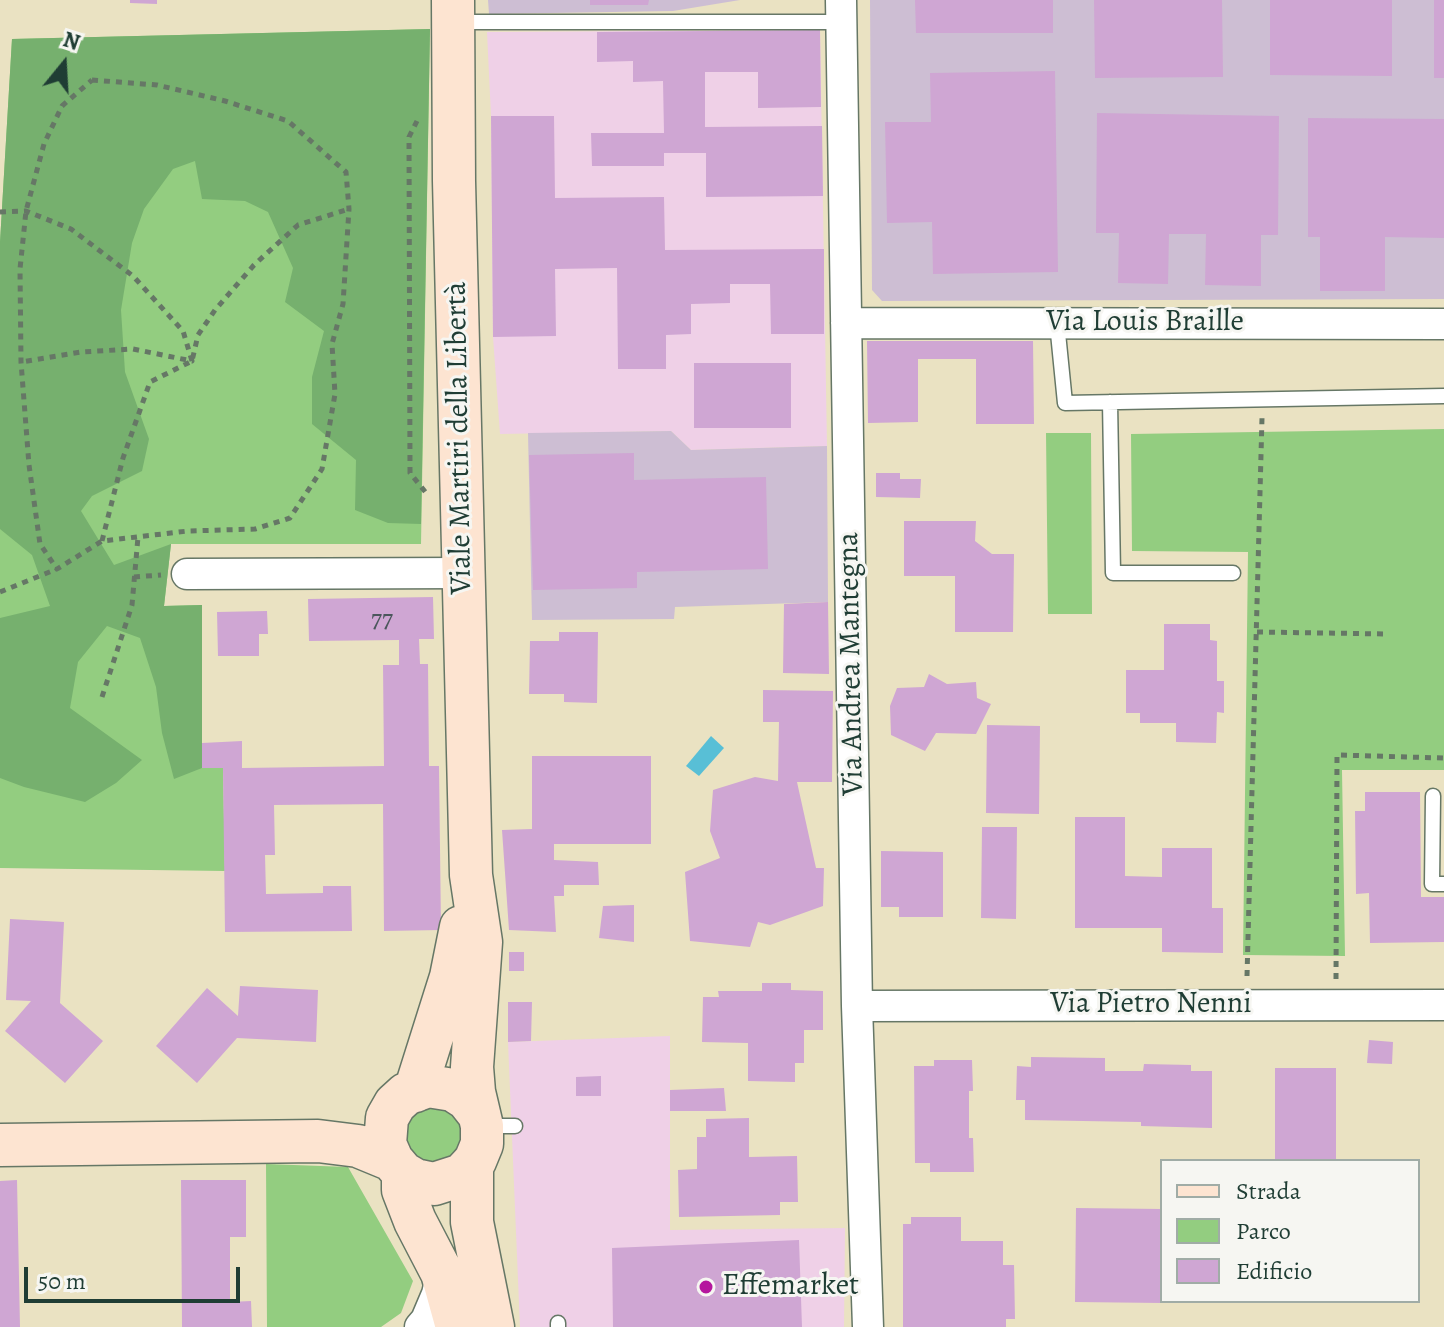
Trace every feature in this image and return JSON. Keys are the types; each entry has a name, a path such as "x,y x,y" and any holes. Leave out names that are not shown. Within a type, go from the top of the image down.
{"street":[{"name":"Viale Martiri della Libertà","path":"453,11 471,875 481,942 472,1067 487,1132 472,1222 493,1327"},
{"name":"Via Andrea Mantegna","path":"841,11 857,1006 868,1327"},
{"name":"Via Louis Braille","path":"846,323 1444,324"},
{"path":"187,574 464,573"},
{"name":"Viale Martiri della Libertà","path":"394,1153 395,1104 415,1091 451,977 471,875"},
{"name":"Via Pietro Nenni","path":"857,1006 1444,1005"},
{"path":"0,1145 318,1141 394,1153 415,1180 434,1184 453,1180 487,1132 467,1099 453,1090 428,1086 415,1091"},
{"path":"394,1153 407,1202 456,1306"},
{"path":"420,1327 437,1294 456,1306"}],"lane":[{"path":"453,11 841,11"},
{"path":"1057,323 1065,403 1444,396"},
{"path":"1110,402 1113,573 1233,573"},
{"path":"1433,796 1432,884 1444,884"}],"path":[{"path":"0,592 57,569 102,541 255,529 290,518 322,469 335,394 332,344 343,304 349,209 346,172 288,121 225,101 157,85 92,80 62,106 44,144 26,211 20,269 21,362 29,465 40,544 57,569"},
{"path":"192,361 198,335 254,265 298,225 349,209"},
{"path":"0,212 26,211 71,229 133,276 183,331 192,361"},
{"path":"21,362 81,352 133,349 192,361"},
{"path":"102,541 123,458 150,382 192,361"},
{"path":"1246,1005 1262,399"},
{"path":"102,697 132,605 138,537"},
{"path":"1256,632 1388,634"},
{"path":"1336,1005 1337,755 1444,758"}],"shaded area":[{"path":"488,0 740,0 673,11 489,14"},
{"path":"870,0 1444,0 1444,299 882,301 872,290"},
{"path":"820,30 827,446 691,450 671,431 500,434 493,337 487,32"},
{"path":"671,431 691,450 827,446 828,602 675,607 674,619 532,620 528,433"},
{"path":"670,1036 670,1230 845,1228 844,1327 520,1327 508,1042"}],"green space":[{"path":"430,29 421,544 171,544 164,606 202,605 202,767 223,768 225,871 0,868 0,242 12,39"},
{"path":"430,29 421,524 388,523 355,510 356,460 312,424 312,377 324,331 285,302 293,268 268,212 245,201 202,199 195,161 173,169 144,209 132,243 121,310 125,372 149,439 142,471 92,496 81,511 114,565 171,544 164,606 202,605 202,768 174,779 162,733 156,687 140,638 107,626 78,662 70,708 142,760 116,783 85,802 0,778 0,618 50,606 32,555 0,529 0,242 12,39"},
{"path":"1444,429 1444,770 1342,770 1345,956 1243,955 1248,552 1132,551 1131,434"},
{"path":"1046,433 1091,433 1092,614 1048,614"},
{"path":"429,1102 464,1119 465,1146 446,1165 419,1163 402,1143 407,1116"},
{"path":"266,1164 348,1167 413,1281 401,1313 381,1327 267,1327"}],"water":[{"path":"711,736 724,748 699,776 686,766"}],"building":[{"path":"130,0 157,0 157,4 130,3"},
{"path":"590,0 649,0 648,5 590,5"},
{"path":"915,0 1053,0 1053,33 916,33"},
{"path":"1094,0 1222,0 1223,77 1095,78"},
{"path":"1270,0 1392,0 1392,76 1270,75"},
{"path":"1434,0 1444,0 1444,78 1434,78"},
{"path":"820,30 821,107 758,108 758,72 705,72 705,127 822,126 823,196 706,197 706,153 664,153 664,166 592,166 591,133 664,133 663,81 633,82 633,61 597,62 597,32"},
{"path":"1055,71 1058,272 933,274 932,222 887,223 885,122 931,122 930,73"},
{"path":"1097,113 1279,116 1278,235 1261,235 1261,286 1205,285 1206,234 1169,234 1168,284 1118,283 1119,233 1096,233"},
{"path":"491,116 554,116 555,198 664,197 665,250 824,249 824,334 771,334 770,284 730,284 730,303 691,304 691,334 666,335 666,369 618,369 617,268 555,269 556,336 493,337"},
{"path":"1308,118 1444,119 1444,238 1385,237 1385,291 1320,291 1320,237 1308,237"},
{"path":"867,341 1033,341 1034,424 976,424 976,359 918,359 918,422 868,423"},
{"path":"694,363 791,363 791,428 694,428"},
{"path":"634,453 634,480 766,477 768,569 637,572 637,588 533,590 529,455"},
{"path":"876,473 900,473 900,479 921,479 920,498 876,497"},
{"path":"904,521 976,521 975,541 992,554 1014,554 1013,632 955,632 955,576 904,576"},
{"path":"433,597 434,639 419,639 420,664 428,664 429,766 439,766 441,930 384,931 383,804 274,805 275,855 265,855 266,894 323,893 323,886 351,886 352,931 225,932 223,768 202,768 202,743 242,741 242,768 384,766 383,665 399,665 399,640 309,641 308,599"},
{"path":"828,602 829,674 783,673 784,604"},
{"path":"267,611 268,634 259,634 259,656 218,656 217,612"},
{"path":"1164,624 1210,624 1210,640 1217,641 1217,681 1224,681 1224,713 1217,712 1216,743 1176,742 1176,723 1140,723 1140,713 1126,713 1126,670 1164,670"},
{"path":"559,632 598,632 597,703 564,702 564,694 529,694 530,641 559,641"},
{"path":"929,674 947,684 976,682 977,698 991,704 976,734 936,733 925,751 891,735 890,706 897,688 924,687"},
{"path":"763,690 833,691 832,782 797,782 816,868 824,868 823,906 770,925 758,922 750,947 690,941 685,872 720,858 710,831 713,790 755,777 778,781 779,722 763,722"},
{"path":"987,725 1040,726 1039,814 986,813"},
{"path":"532,756 651,756 651,844 554,844 554,860 598,862 599,885 564,885 564,896 554,896 556,932 509,930 502,830 532,829"},
{"path":"1365,792 1420,792 1421,897 1444,897 1444,942 1370,943 1369,893 1356,894 1355,811 1365,811"},
{"path":"1075,817 1125,817 1125,876 1162,877 1162,848 1212,848 1212,908 1223,908 1223,953 1162,952 1162,928 1075,928"},
{"path":"982,827 1017,827 1016,919 981,918"},
{"path":"881,851 943,852 943,917 899,917 899,907 881,907"},
{"path":"634,905 634,942 599,938 603,906"},
{"path":"10,919 64,922 60,1003 103,1041 65,1083 5,1031 31,1001 6,1000"},
{"path":"509,952 524,952 524,971 509,971"},
{"path":"762,983 791,983 791,990 823,991 823,1030 804,1030 804,1063 795,1063 795,1082 748,1081 748,1043 702,1042 703,997 719,997 718,991 762,991"},
{"path":"240,986 318,990 316,1042 237,1038 197,1083 156,1046 207,988 238,1016"},
{"path":"508,1002 532,1002 531,1041 508,1042"},
{"path":"1369,1040 1393,1042 1392,1064 1367,1063"},
{"path":"1031,1057 1105,1058 1105,1071 1143,1071 1144,1064 1191,1065 1191,1071 1212,1071 1212,1128 1141,1126 1141,1122 1025,1120 1025,1100 1016,1100 1017,1066 1031,1067"},
{"path":"934,1060 972,1060 969,1138 973,1138 974,1172 930,1172 930,1163 915,1163 914,1066 934,1066"},
{"path":"1275,1068 1336,1068 1336,1159 1275,1159"},
{"path":"601,1076 601,1096 576,1096 576,1077"},
{"path":"724,1088 726,1111 670,1111 670,1090"},
{"path":"749,1118 749,1157 797,1156 798,1202 780,1202 780,1215 679,1217 678,1170 697,1169 697,1137 706,1137 706,1119"},
{"path":"17,1180 20,1327 0,1327 0,1181"},
{"path":"181,1180 246,1180 246,1237 230,1237 230,1302 251,1301 252,1327 182,1327"},
{"path":"1076,1208 1160,1209 1160,1303 1075,1302"},
{"path":"911,1217 961,1217 961,1241 1003,1241 1003,1265 1014,1265 1015,1319 1006,1319 1006,1327 903,1327 903,1224 911,1224"},
{"name":"Effemarket","path":"799,1240 802,1327 613,1327 612,1248"}],"place":[{"name":"Effemarket","path":"706,1287"}]}
